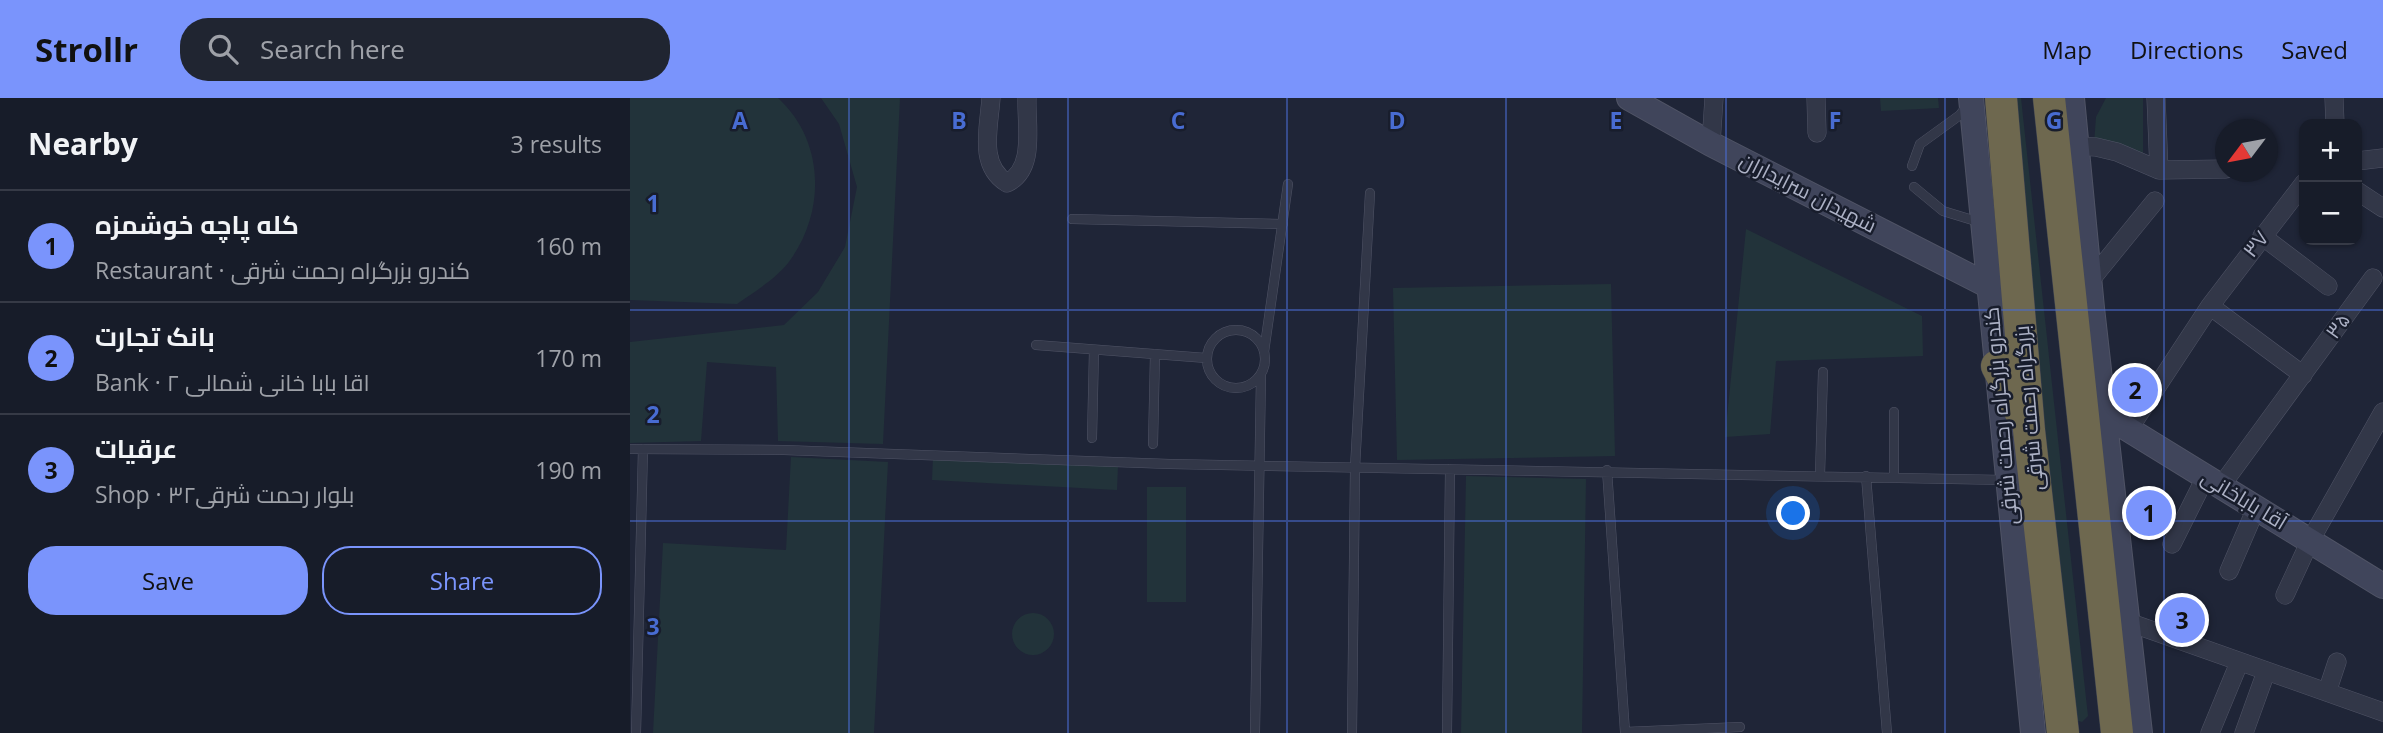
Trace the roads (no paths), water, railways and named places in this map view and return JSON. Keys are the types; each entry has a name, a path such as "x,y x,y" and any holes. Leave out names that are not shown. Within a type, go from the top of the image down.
{"highway":[{"path":"2049,98 2109,726"},
{"name":"بزرگراه رحمت شرقی","path":"1982,99 2029,430 2066,728"},
{"path":"2076,367 2091,295"},
{"path":"1997,366 2029,430"}],"main road":[{"name":"شهیدان سرایداران","path":"1629,98 1711,144 1989,286"},
{"path":"2072,98 2140,733"},
{"name":"کندرو بزرگراه رحمت شرقی","path":"1982,99 1983,223 2034,733"},
{"name":"آقا باباخانی","path":"2105,415 2257,506 2383,586"}],"street":[{"path":"991,98 988,164 997,177 1007,183 1018,178 1026,166 1027,98"},
{"path":"1711,144 1714,98"},
{"path":"1816,98 1817,133"},
{"path":"2156,98 2159,170"},
{"path":"2333,98 2335,119"},
{"path":"2077,146 2096,146 2117,152 2159,170 2215,169"},
{"path":"2362,160 2383,158"},
{"path":"2362,194 2383,208"},
{"path":"2091,295 2155,201"},
{"name":"۳۷","path":"2129,429 2210,306 2262,236 2298,202"},
{"path":"2262,236 2328,286"},
{"name":"۳۵","path":"2172,544 2213,481 2303,375 2373,278"},
{"path":"2210,306 2303,375"},
{"path":"2285,594 2310,541 2383,412"},
{"path":"2229,571 2257,506"},
{"path":"2128,622 2383,712"},
{"path":"2327,692 2337,662"},
{"path":"2210,733 2239,663"},
{"path":"2244,733 2266,672"}],"lane":[{"path":"1912,166 1920,144 1982,99"},
{"path":"1255,733 1262,465 1261,374 1288,184"},
{"path":"1914,187 1943,211 1983,223"},
{"path":"1352,733 1355,468 1370,193"},
{"path":"1072,219 1283,224"},
{"path":"1261,374 1242,388 1227,387 1210,373 1206,358 1216,337 1237,329 1257,339 1264,352"},
{"path":"1036,345 1206,358"},
{"path":"1092,438 1094,349"},
{"path":"1153,444 1155,354"},
{"path":"1820,475 1823,372"},
{"path":"1894,412 1894,477"},
{"path":"630,449 784,450 1355,468 1607,470 2007,480"},
{"path":"636,733 633,711 643,449"},
{"path":"1447,733 1450,469"},
{"path":"1607,470 1625,732 1740,727"},
{"path":"1866,476 1888,733"}],"place":[{"name":"بانک تجارت","path":"2135,390"},
{"name":"کله پاچه خوشمزه","path":"2149,513"},
{"name":"عرقیات","path":"2182,620"}]}
